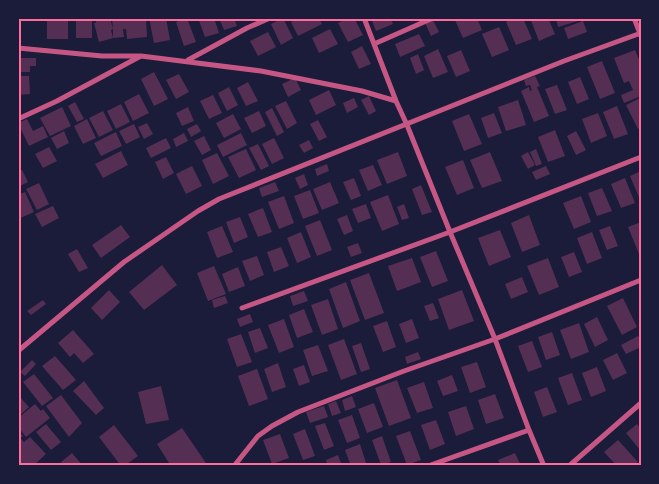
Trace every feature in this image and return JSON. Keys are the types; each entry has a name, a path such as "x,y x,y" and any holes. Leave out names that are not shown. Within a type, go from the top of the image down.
{"street":[{"path":"187,61 270,18"},
{"path":"364,18 495,339 528,430 544,466"},
{"path":"374,44 433,18"},
{"path":"18,351 124,262 205,207 238,190 564,61 641,34 634,18"},
{"path":"18,48 187,61 294,77 362,91 396,101"},
{"path":"18,119 141,56"},
{"path":"242,308 450,232 641,157"},
{"path":"234,466 258,436 298,412 495,339 641,280"},
{"path":"570,466 641,402"},
{"path":"428,466 528,430"}],"building":[{"path":"47,18 68,18 68,39 47,39"},
{"path":"76,18 92,18 92,38 76,38"},
{"path":"95,18 110,18 113,38 99,42 94,23 96,23"},
{"path":"112,18 122,18 122,21 125,21 125,18 146,18 147,37 127,39 126,29 123,29 124,37 113,38"},
{"path":"149,18 166,18 170,40 154,43"},
{"path":"187,18 196,42 184,46 176,22"},
{"path":"198,18 214,18 219,33 205,37"},
{"path":"219,18 234,18 237,26 224,30"},
{"path":"283,18 293,38 281,45 271,24"},
{"path":"300,18 319,18 322,24 298,36 291,22"},
{"path":"354,18 363,35 348,42 338,23"},
{"path":"371,18 390,18 393,24 376,31"},
{"path":"454,18 477,18 482,30 463,38"},
{"path":"514,18 523,18 532,39 516,45 506,22"},
{"path":"530,18 548,18 555,34 539,41"},
{"path":"556,18 577,18 578,21 558,27"},
{"path":"433,20 439,32 431,36 425,23"},
{"path":"583,21 587,32 568,39 564,28"},
{"path":"499,27 509,50 492,57 482,34"},
{"path":"330,29 338,44 319,53 312,38"},
{"path":"268,32 276,47 258,56 250,41"},
{"path":"419,34 425,46 400,57 395,44"},
{"path":"362,46 371,64 359,69 351,52"},
{"path":"438,49 448,72 433,78 424,56"},
{"path":"461,50 470,71 456,77 447,56"},
{"path":"635,50 641,64 641,96 624,103 621,95 633,90 629,81 624,83 614,58"},
{"path":"418,54 424,70 416,74 410,58"},
{"path":"18,58 36,58 36,66 30,66 30,72 18,72"},
{"path":"602,61 615,93 600,99 587,67"},
{"path":"154,72 168,99 154,106 141,79"},
{"path":"179,74 189,92 176,99 166,80"},
{"path":"18,76 29,76 30,94 18,95"},
{"path":"535,76 549,116 534,122 521,91 529,87 530,91 532,90 530,85 526,86 524,80"},
{"path":"580,77 589,99 577,104 568,82"},
{"path":"295,78 301,90 288,97 282,84"},
{"path":"248,82 258,101 246,106 237,88"},
{"path":"557,85 567,110 555,114 545,89"},
{"path":"229,87 238,105 227,111 218,93"},
{"path":"329,90 336,105 316,115 309,100"},
{"path":"139,94 149,113 133,121 124,102"},
{"path":"213,95 222,113 209,119 200,101"},
{"path":"369,96 376,111 369,115 361,100"},
{"path":"354,98 358,107 347,113 343,103"},
{"path":"640,98 641,127 638,129 626,105"},
{"path":"518,100 526,125 506,131 498,107"},
{"path":"286,101 297,123 287,129 275,106"},
{"path":"75,102 84,119 77,122 68,106"},
{"path":"121,104 130,122 116,129 107,111"},
{"path":"617,106 628,134 614,139 603,112"},
{"path":"62,107 71,126 50,136 40,118"},
{"path":"188,107 194,121 182,126 176,113"},
{"path":"272,108 284,132 277,136 265,112"},
{"path":"103,111 113,130 99,137 89,118"},
{"path":"259,111 266,126 252,133 244,118"},
{"path":"494,113 502,133 488,138 481,118"},
{"path":"598,113 607,136 591,143 582,119"},
{"path":"233,114 241,129 224,138 216,123"},
{"path":"469,114 482,144 464,151 452,121"},
{"path":"27,119 33,131 43,126 48,137 29,146 18,123"},
{"path":"87,119 96,138 83,144 74,126"},
{"path":"318,120 327,137 319,141 310,124"},
{"path":"147,123 153,134 144,139 138,127"},
{"path":"134,124 140,137 126,144 119,131"},
{"path":"197,124 201,131 191,137 187,129"},
{"path":"555,130 565,156 548,162 538,137"},
{"path":"64,131 69,143 57,149 51,138"},
{"path":"576,131 586,150 576,155 567,136"},
{"path":"116,132 122,146 101,156 94,143"},
{"path":"184,133 188,141 176,147 173,139"},
{"path":"241,133 247,145 223,157 217,145"},
{"path":"204,136 211,150 202,155 194,141"},
{"path":"166,138 171,148 151,158 146,148"},
{"path":"274,138 284,158 272,164 262,144"},
{"path":"309,140 313,148 304,153 299,145"},
{"path":"258,144 269,166 261,170 249,148"},
{"path":"49,147 57,161 43,168 35,154"},
{"path":"246,149 256,170 239,178 228,157"},
{"path":"536,149 542,164 536,166 530,152"},
{"path":"121,151 128,165 103,178 95,164"},
{"path":"398,152 407,176 387,184 377,160"},
{"path":"490,152 502,181 482,188 470,160"},
{"path":"528,152 535,165 528,169 521,156"},
{"path":"217,153 229,176 213,184 202,160"},
{"path":"166,157 174,173 163,179 155,162"},
{"path":"463,160 474,188 457,195 445,167"},
{"path":"327,164 329,171 317,176 315,169"},
{"path":"373,165 382,185 368,191 359,170"},
{"path":"192,166 202,186 186,194 176,174"},
{"path":"546,166 550,174 536,180 532,172"},
{"path":"22,170 28,182 18,187 18,171"},
{"path":"641,171 641,202 630,176"},
{"path":"304,174 308,185 300,189 295,178"},
{"path":"354,178 361,196 351,200 343,182"},
{"path":"625,178 635,203 621,208 611,184"},
{"path":"275,182 279,191 262,197 259,188"},
{"path":"330,182 339,203 322,210 313,189"},
{"path":"39,183 49,204 37,210 26,189"},
{"path":"421,185 432,212 422,215 412,189"},
{"path":"602,188 612,211 597,216 588,193"},
{"path":"310,190 319,213 303,219 294,196"},
{"path":"25,192 34,212 18,219 18,195"},
{"path":"388,195 399,224 382,231 370,202"},
{"path":"284,196 294,223 279,229 268,202"},
{"path":"581,196 591,222 574,229 563,203"},
{"path":"366,204 371,218 358,223 352,209"},
{"path":"404,204 409,218 402,220 397,207"},
{"path":"53,206 59,218 42,227 35,214"},
{"path":"263,208 272,232 258,237 248,214"},
{"path":"347,215 353,231 344,235 337,219"},
{"path":"529,215 540,245 522,252 511,223"},
{"path":"240,217 248,237 234,243 226,222"},
{"path":"320,220 332,250 317,256 305,226"},
{"path":"641,222 641,254 639,254 628,227"},
{"path":"121,225 130,237 101,258 92,245"},
{"path":"222,226 233,252 217,258 207,232"},
{"path":"610,226 618,246 607,250 599,230"},
{"path":"500,230 511,257 489,266 478,238"},
{"path":"301,232 311,257 297,263 287,238"},
{"path":"592,232 602,258 587,264 577,238"},
{"path":"358,243 362,253 351,257 347,247"},
{"path":"281,247 289,266 274,272 267,252"},
{"path":"77,249 88,268 79,272 68,254"},
{"path":"436,251 448,281 432,287 420,257"},
{"path":"574,252 582,272 569,277 561,257"},
{"path":"257,256 264,275 250,281 242,261"},
{"path":"412,258 421,282 397,291 388,266"},
{"path":"548,258 559,287 539,295 527,266"},
{"path":"162,265 177,285 144,310 129,292"},
{"path":"214,266 226,294 208,301 197,273"},
{"path":"238,267 245,286 229,292 222,274"},
{"path":"369,273 384,313 365,320 350,280"},
{"path":"522,277 528,292 511,299 505,284"},
{"path":"346,282 360,321 343,328 329,289"},
{"path":"109,290 120,302 102,320 91,308"},
{"path":"462,290 474,321 449,330 438,299"},
{"path":"304,291 308,301 293,306 290,296"},
{"path":"225,296 228,303 214,308 212,300"},
{"path":"623,298 637,327 622,335 607,306"},
{"path":"328,299 338,329 322,335 311,305"},
{"path":"43,300 46,304 31,315 27,311"},
{"path":"433,303 439,318 430,321 424,306"},
{"path":"304,309 313,332 297,338 289,315"},
{"path":"250,314 253,322 240,327 237,319"},
{"path":"597,317 608,340 595,347 584,324"},
{"path":"284,319 294,347 279,353 268,325"},
{"path":"412,319 419,338 406,343 399,324"},
{"path":"387,321 396,347 383,352 373,326"},
{"path":"579,323 589,352 571,359 560,330"},
{"path":"260,328 268,348 255,353 248,332"},
{"path":"73,330 94,354 83,363 74,353 70,357 58,343"},
{"path":"552,332 560,355 546,360 538,337"},
{"path":"241,334 252,362 237,367 227,339"},
{"path":"638,336 641,347 626,354 621,345"},
{"path":"344,339 357,374 341,380 328,345"},
{"path":"532,341 542,367 528,372 518,346"},
{"path":"361,343 370,369 361,372 352,346"},
{"path":"318,345 328,371 312,376 303,350"},
{"path":"418,352 421,359 407,364 405,357"},
{"path":"617,353 627,373 613,380 603,360"},
{"path":"55,356 76,380 63,390 42,366"},
{"path":"32,360 36,364 25,376 20,372"},
{"path":"477,362 486,387 470,393 461,367"},
{"path":"278,363 286,387 272,392 264,369"},
{"path":"304,365 310,382 299,386 293,369"},
{"path":"597,367 606,391 591,397 582,373"},
{"path":"257,369 268,399 249,406 238,376"},
{"path":"572,373 582,400 568,405 558,378"},
{"path":"34,374 53,398 42,406 23,382"},
{"path":"452,375 458,391 443,396 437,381"},
{"path":"397,380 411,418 389,426 375,388"},
{"path":"84,381 104,408 96,415 73,391"},
{"path":"424,382 433,408 417,413 407,388"},
{"path":"161,386 169,420 146,424 138,392"},
{"path":"547,387 557,412 543,417 534,392"},
{"path":"495,394 504,418 486,424 478,400"},
{"path":"18,395 29,407 18,417"},
{"path":"61,395 82,423 69,437 46,406"},
{"path":"352,396 356,407 345,411 342,400"},
{"path":"336,401 341,413 332,416 328,404"},
{"path":"374,403 383,427 367,433 358,409"},
{"path":"35,404 41,411 43,409 50,418 26,437 18,427 18,418"},
{"path":"324,406 328,417 310,423 306,412"},
{"path":"466,406 474,429 456,436 448,412"},
{"path":"352,415 360,438 347,443 338,420"},
{"path":"436,420 445,444 430,450 421,425"},
{"path":"325,423 334,446 324,450 315,426"},
{"path":"46,424 61,442 51,450 36,432"},
{"path":"637,424 641,429 641,451 626,433"},
{"path":"114,425 138,456 124,466 121,466 99,437"},
{"path":"182,428 208,466 171,466 157,444"},
{"path":"305,429 315,456 303,460 293,434"},
{"path":"18,430 24,442 30,437 46,454 33,466 18,466"},
{"path":"410,431 421,460 407,465 396,436"},
{"path":"280,434 289,458 272,464 263,440"},
{"path":"382,436 391,462 381,465 372,440"},
{"path":"618,440 638,462 633,466 617,466 604,452"},
{"path":"360,444 367,466 351,466 345,450"},
{"path":"72,453 83,466 65,466 61,462"},
{"path":"515,453 521,466 501,466 498,460"},
{"path":"338,455 342,466 328,466 326,460"}]}
